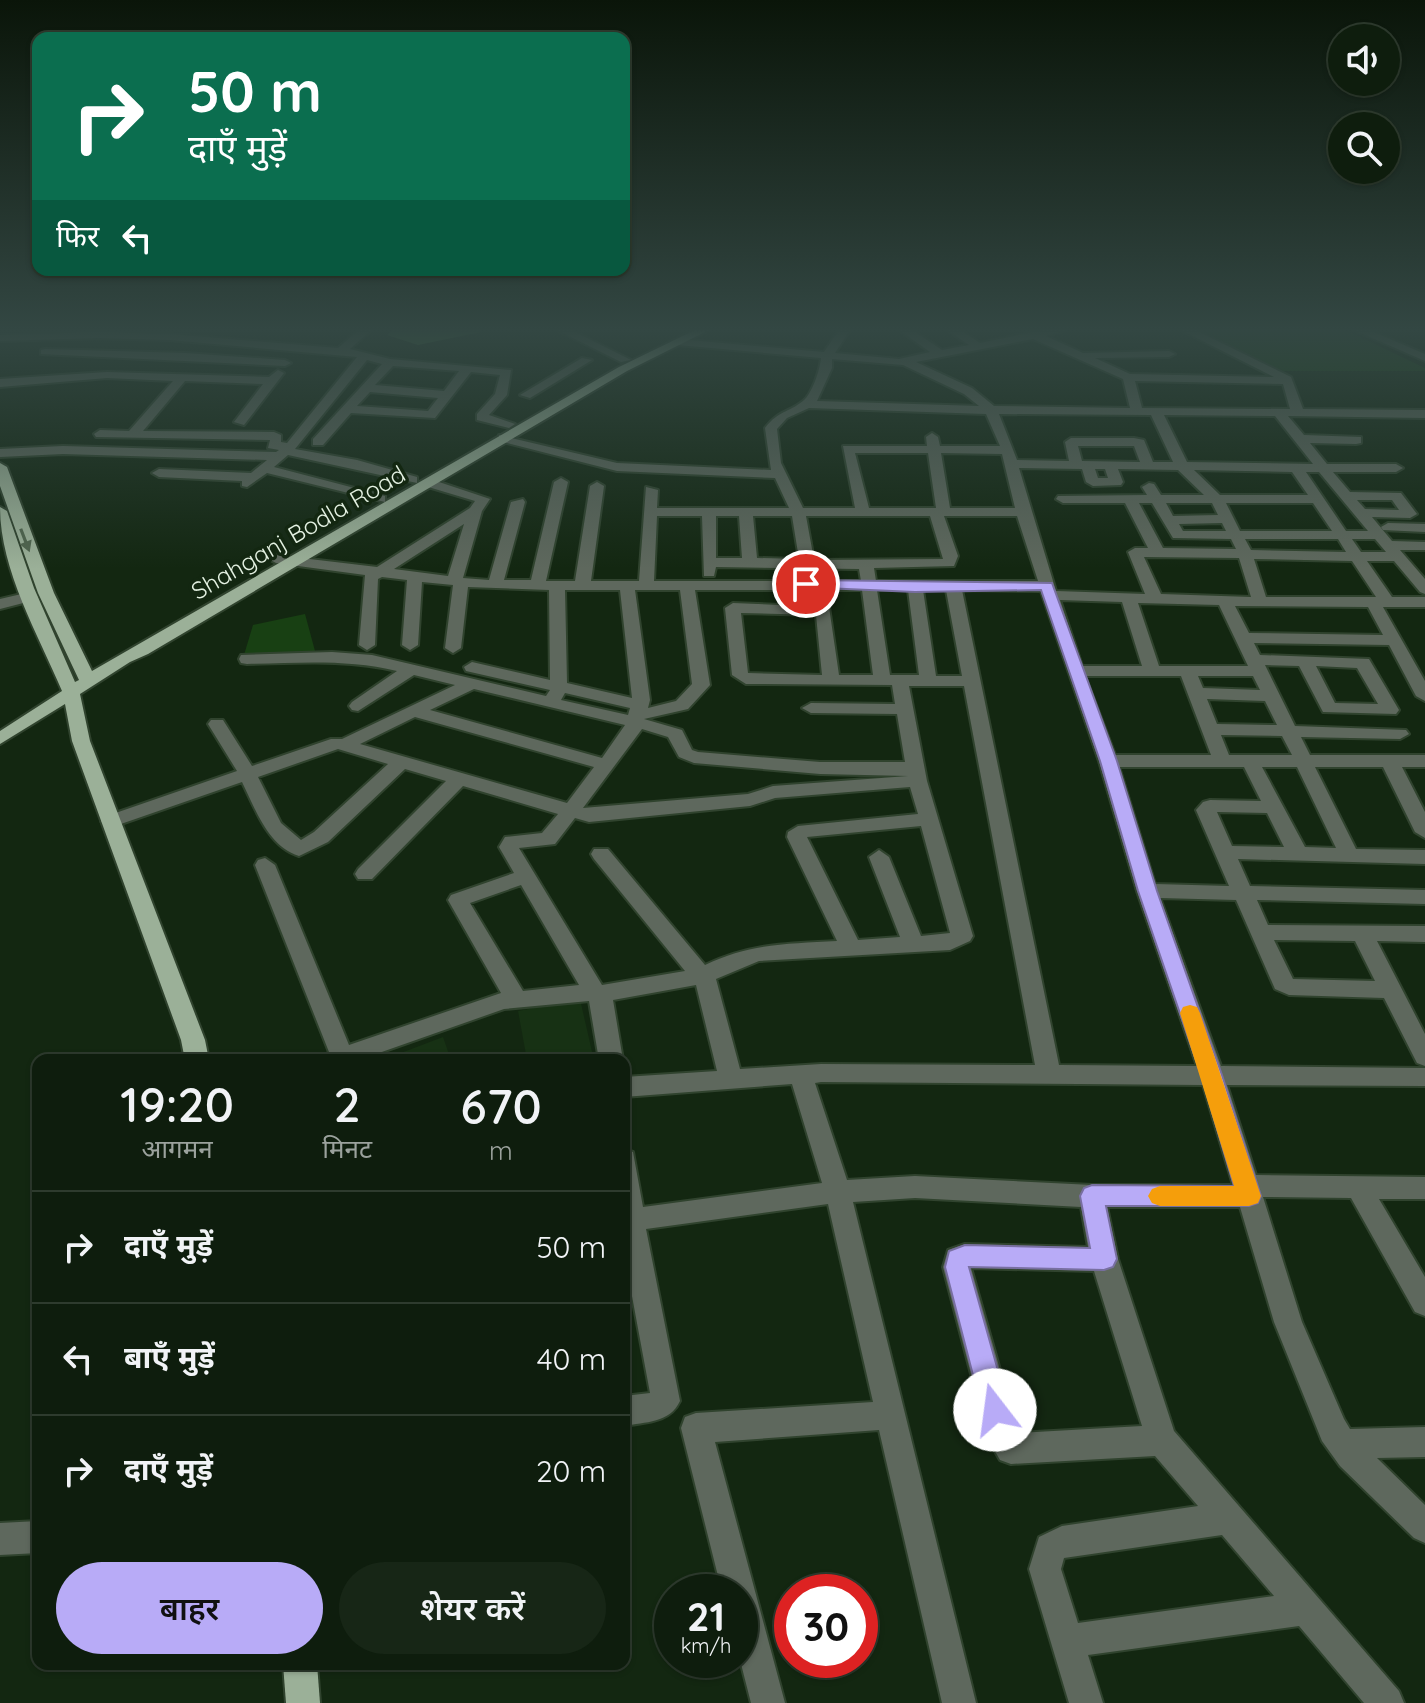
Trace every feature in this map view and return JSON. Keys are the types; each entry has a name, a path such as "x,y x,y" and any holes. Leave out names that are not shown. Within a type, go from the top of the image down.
{"main road":[{"name":"Shahganj Bodla Road","path":"282,561 430,483 454,462 533,409"},
{"name":"Shahganj Bodla Road","path":"0,739 380,499 412,480 503,438 553,409"},
{"path":"0,467 80,687 81,741 196,1054"},
{"path":"0,511 30,597 80,687"},
{"path":"300,1670 303,1703"}],"street":[{"path":"132,435 154,409"},
{"path":"240,422 250,409"},
{"path":"255,476 285,451 320,409"},
{"path":"318,442 347,409"},
{"path":"354,409 431,415 435,409"},
{"path":"488,409 481,417 509,424"},
{"path":"795,409 783,415 771,428 774,463 798,512 807,563"},
{"path":"977,409 1425,414"},
{"path":"1296,409 1298,414"},
{"path":"991,410 1010,457 1023,512 1108,761 1147,891 1212,1075 1288,1322 1333,1430 1425,1527"},
{"path":"1156,412 1182,466 1217,500 1245,553 1260,602"},
{"path":"1280,414 1423,584"},
{"path":"100,434 274,436 277,438 273,445 285,451"},
{"path":"503,438 617,467 779,474"},
{"path":"1301,439 1356,440"},
{"path":"709,562 949,563 951,556 940,512 933,442"},
{"path":"863,512 848,449 933,442 1010,457 1082,465"},
{"path":"1148,466 1139,443 1071,442 1093,482 1116,482 1110,465 1148,466 1296,467 1396,474 1334,481"},
{"path":"0,453 63,450 285,451 357,464 412,480"},
{"path":"1296,467 1380,602 1394,640 1425,696"},
{"path":"159,473 255,476 380,499"},
{"path":"537,586 561,482"},
{"path":"430,483 482,498 475,511 458,581 453,648"},
{"path":"582,587 597,486"},
{"path":"610,1054 597,993 509,845 514,840 548,839 606,765 638,715 637,586 651,490"},
{"path":"1063,499 1130,500 1152,494 1217,500 1317,499"},
{"path":"1152,494 1176,534 1340,535 1425,546"},
{"path":"1347,496 1396,496 1410,514 1361,513"},
{"path":"1130,500 1158,552"},
{"path":"495,585 518,502"},
{"path":"367,645 371,577 475,511"},
{"path":"650,512 1023,512"},
{"path":"709,512 709,584"},
{"path":"746,512 750,562"},
{"path":"1167,520 1225,519"},
{"path":"1156,600 1134,555 1138,552 1354,556 1385,541 1425,528"},
{"path":"282,561 495,585 953,586 1049,590 1156,600 1260,602 1394,640"},
{"path":"354,1054 516,999 597,993 702,976 739,958 759,953 959,939 963,932 916,775 905,709 891,682 868,585 869,568 864,564"},
{"path":"410,645 415,576"},
{"path":"638,715 682,705 701,685 687,585"},
{"path":"953,586 1049,1075"},
{"path":"555,695 557,587"},
{"path":"915,587 928,681"},
{"path":"0,604 30,597"},
{"path":"1129,598 1152,670"},
{"path":"1225,601 1350,856"},
{"path":"1242,638 1329,621 1380,602 1425,602"},
{"path":"831,682 823,610 733,608 742,677 831,682 970,681"},
{"path":"247,659 342,657 410,670 471,676 638,715 674,732 685,753 694,757 916,775"},
{"path":"1075,671 1187,670 1305,661 1363,663 1400,734 1420,761"},
{"path":"1305,661 1329,708 1390,710"},
{"path":"358,706 410,670"},
{"path":"1187,670 1222,761"},
{"path":"345,744 413,711 471,676"},
{"path":"1196,693 1270,696"},
{"path":"811,708 905,709"},
{"path":"413,711 606,765"},
{"path":"217,724 247,773 273,826 296,848 303,849 355,807 400,763"},
{"path":"1210,729 1400,734"},
{"path":"111,821 329,744 345,744 400,763 589,816 750,800 773,792 916,775"},
{"path":"1108,761 1420,761"},
{"path":"1250,761 1298,854"},
{"path":"1390,761 1419,807 1425,832"},
{"path":"365,874 458,780"},
{"path":"1273,807 1206,807 1285,985 1390,990"},
{"path":"851,947 797,835 804,829 929,819"},
{"path":"1226,852 1425,857"},
{"path":"601,854 702,976 711,992 731,1080"},
{"path":"879,857 913,944"},
{"path":"265,865 337,1054"},
{"path":"516,999 458,900 525,876"},
{"path":"1147,891 1425,897"},
{"path":"1261,932 1425,934"},
{"path":"1362,933 1425,1057"},
{"path":"801,1075 838,1192 959,1703"},
{"path":"630,1087 801,1075 1425,1077"},
{"path":"630,1220 838,1192 915,1187 1092,1196 1425,1188"},
{"path":"1359,1188 1425,1303"},
{"path":"1092,1196 1104,1259 1162,1440 1387,1703"},
{"path":"630,1230 665,1401 657,1406 630,1410"},
{"path":"1104,1259 965,1256 958,1259 957,1267 1003,1439 1011,1449 1018,1450 1162,1440"},
{"path":"735,1574 696,1428 891,1415"},
{"path":"1343,1444 1425,1442"},
{"path":"1086,1703 1045,1569 1046,1554 1050,1548 1062,1542 1229,1518"},
{"path":"0,1539 32,1537"},
{"path":"1067,1641 1305,1608"},
{"path":"758,1664 768,1703"}],"shaded area":[{"path":"305,614 315,651 244,655 253,625"},
{"path":"580,999 593,1054 526,1054 518,1011"},
{"path":"443,1037 449,1054 398,1054"}],"slow traffic":[{"path":"1160,1196 1249,1196 1190,1013"}],"route":[{"path":"806,584 1047,586 1108,761 1147,891 1212,1075 1249,1196 1092,1196 1104,1259 965,1256 958,1259 957,1267 995,1410"}]}
